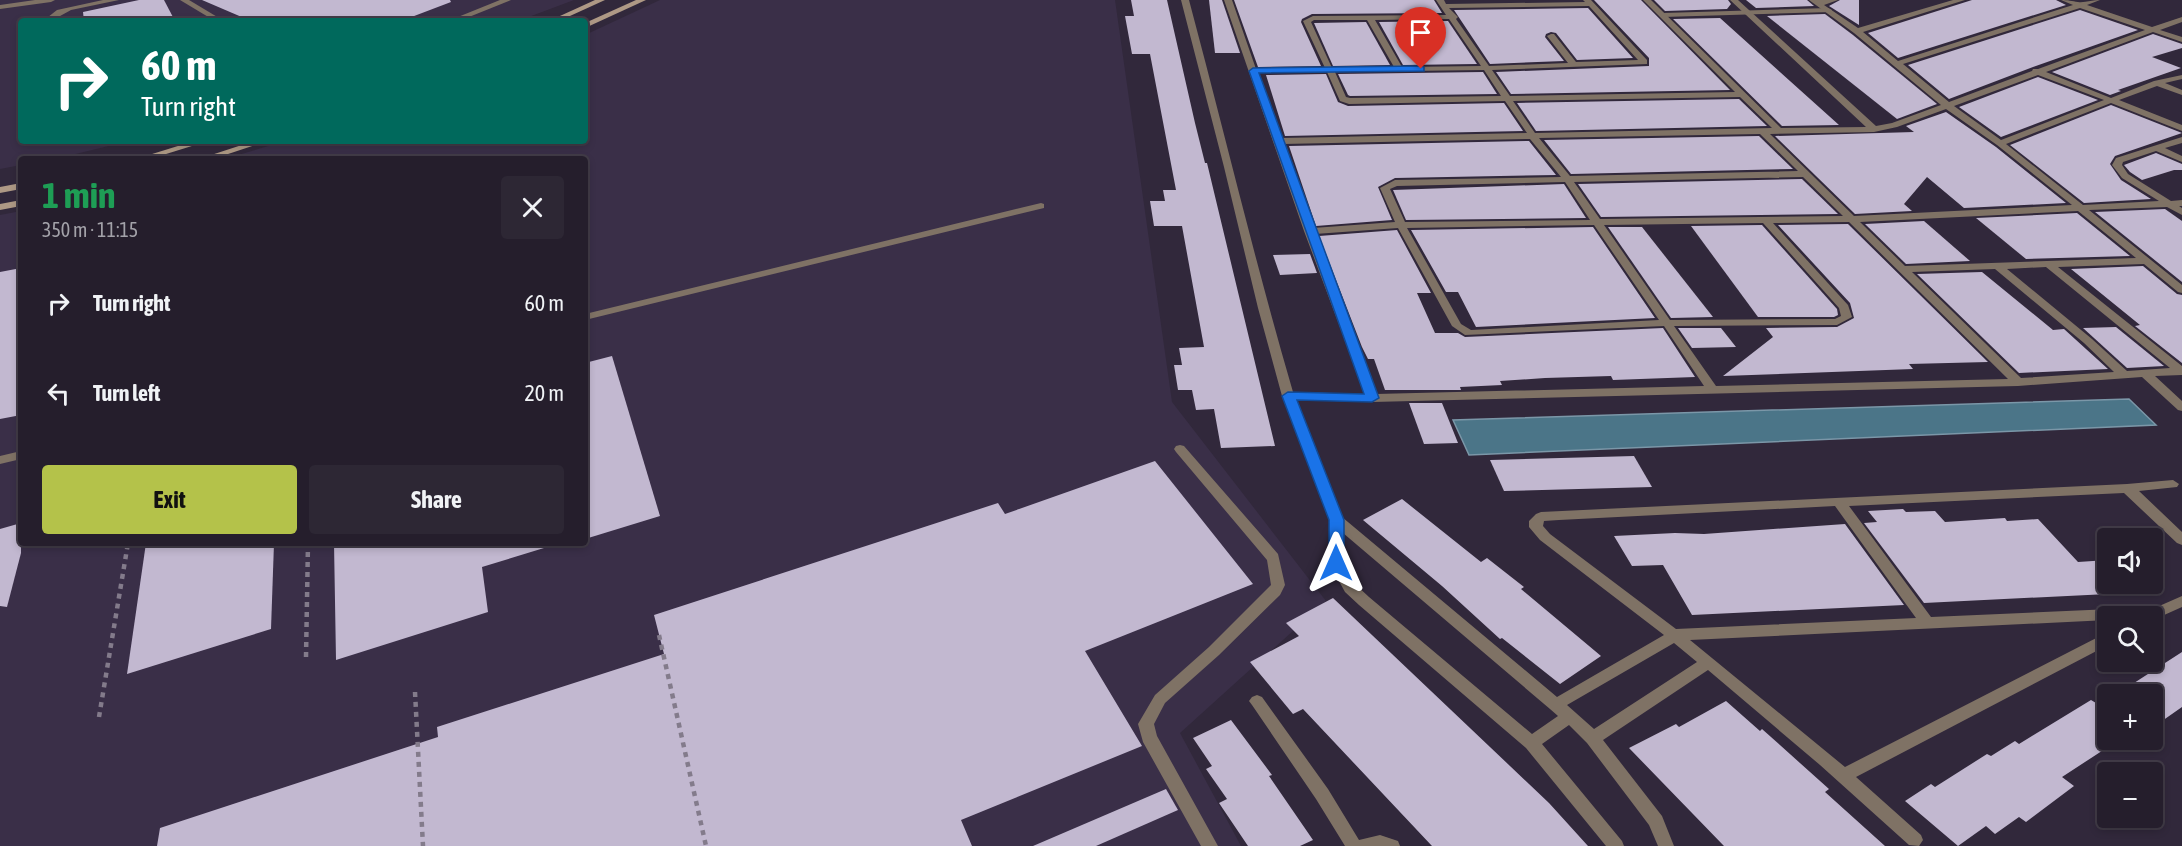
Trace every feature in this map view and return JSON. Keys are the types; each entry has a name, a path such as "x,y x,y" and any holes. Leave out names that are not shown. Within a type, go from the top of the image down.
{"main road":[{"path":"560,18 601,0"},
{"path":"588,25 642,0"},
{"path":"151,156 193,144"},
{"path":"213,156 253,144"},
{"path":"0,190 18,187"},
{"path":"0,207 18,204"}],"street":[{"path":"3,9 14,0"},
{"path":"3,9 51,0"},
{"path":"50,18 64,10 115,0"},
{"path":"184,0 215,18"},
{"path":"460,18 507,0"},
{"path":"1185,0 1263,308 1288,396 1336,520 1336,563 1350,588 1532,742 1616,846"},
{"path":"1228,0 1372,398"},
{"path":"1647,0 1779,131"},
{"path":"1734,0 1874,129"},
{"path":"1816,2 1834,0"},
{"path":"1857,31 1961,0"},
{"path":"2065,0 2182,40"},
{"path":"1896,64 2096,0"},
{"path":"1253,71 1488,68 1644,62 1589,2 1442,3"},
{"path":"1816,2 1857,31 1947,105 2000,143 2182,291"},
{"path":"1442,3 1713,390"},
{"path":"1663,15 1828,10"},
{"path":"1454,17 1313,18 1307,21 1343,99 1349,101 1742,94"},
{"path":"1370,18 1399,69"},
{"path":"1279,141 1874,129 1894,124 2182,19"},
{"path":"1551,36 1573,64"},
{"path":"2036,71 2182,128"},
{"path":"2000,143 2157,83 2182,77"},
{"path":"2157,83 2182,93"},
{"path":"1762,131 2018,382"},
{"path":"2182,140 2119,160 2117,165 2125,176 2182,212"},
{"path":"2157,148 2182,159"},
{"path":"1766,220 1844,307 1847,317 1837,322 1666,323 1469,333 1457,326 1401,225 1385,188 1390,184 1807,174"},
{"path":"1310,231 1401,225 1852,219 2079,206 2182,203"},
{"path":"588,316 1041,206"},
{"path":"1904,269 2145,261"},
{"path":"2048,264 2181,371"},
{"path":"1998,266 2088,341 2123,374"},
{"path":"1288,396 1372,398 2018,382 2181,371"},
{"path":"2144,373 2182,407"},
{"path":"1180,449 1273,558 1278,585 1275,591 1214,651 1160,699 1146,724 1149,737 1210,846"},
{"path":"0,460 18,456"},
{"path":"1915,840 1845,775 1676,634 1545,537 1536,527 1536,521 1541,517 1559,515 2174,484"},
{"path":"2127,488 2182,540"},
{"path":"1839,502 1928,622"},
{"path":"1336,520 1570,716 1593,738 1656,821 1666,846"},
{"path":"2163,610 2182,601"},
{"path":"1555,705 1676,634 2097,616"},
{"path":"1845,775 2097,644"},
{"path":"1593,738 1709,662"},
{"path":"1257,701 1322,794 1354,846"},
{"path":"1532,742 1570,716"},
{"path":"1363,846 1380,843 1392,846"}],"path":[{"path":"99,717 128,546"},
{"path":"306,657 308,546"},
{"path":"659,636 706,846"},
{"path":"415,692 423,846"}],"shaded area":[{"path":"0,0 574,0 526,18 18,18 18,144 117,144 67,156 18,156 18,166 0,169"},
{"path":"660,0 1115,0 1172,402 1326,601 1180,733 1241,846 0,846 0,215 18,212 18,546 588,546 588,156 235,156 275,144 588,144 588,34"}],"water":[{"path":"2129,399 2156,425 1469,455 1453,420"}],"building":[{"path":"139,0 164,0 173,18 84,18 83,12"},
{"path":"202,0 450,0 451,2 409,18 244,18"},
{"path":"1131,0 1167,0 1275,446 1221,448 1214,409 1196,410 1192,390 1178,390 1174,365 1182,365 1179,348 1204,347 1182,226 1154,226 1150,201 1165,201 1163,190 1176,190 1150,54 1132,54 1125,16 1134,16"},
{"path":"1209,0 1222,0 1240,53 1215,53"},
{"path":"1234,0 1434,0 1442,13 1312,14 1302,19 1301,22 1321,66 1258,67"},
{"path":"1594,0 1641,0 1730,90 1511,94 1496,72 1649,66 1649,58"},
{"path":"1654,0 1728,0 1731,4 1727,9 1665,11"},
{"path":"1746,0 1807,0 1814,6 1756,8"},
{"path":"1840,0 1859,0 1859,25 1829,6"},
{"path":"1972,0 2056,0 2066,5 1898,58 1868,33"},
{"path":"1588,8 1633,58 1577,60 1556,33 1551,32 1545,37 1564,61 1490,64 1454,10"},
{"path":"2080,10 2138,30 1949,99 1908,65"},
{"path":"1825,14 1937,104 1897,119 1767,16"},
{"path":"1720,18 1839,125 1782,126 1673,19"},
{"path":"1448,21 1477,64 1403,65 1379,22"},
{"path":"1366,22 1390,65 1333,66 1314,23"},
{"path":"2153,34 2182,44 2182,48 2152,57 2181,68 2118,90 2121,91 2110,95 2052,72"},
{"path":"1483,72 1497,94 1350,96 1338,74"},
{"path":"1326,74 1338,102 1348,106 1504,103 1523,131 1285,136 1266,75"},
{"path":"2038,77 2098,100 2001,137 1959,107"},
{"path":"1739,99 1767,126 1536,131 1517,103"},
{"path":"2111,105 2182,133 2115,156 2110,164 2121,180 2151,199 2084,203 2010,145"},
{"path":"1946,112 1996,147 2066,203 1964,208 1927,177 1904,204 1912,211 1855,214 1775,136 1914,132 1906,126"},
{"path":"1759,136 1793,169 1571,174 1544,140"},
{"path":"1529,141 1556,175 1395,178 1378,187 1392,220 1316,226 1289,146"},
{"path":"2156,153 2182,164 2182,170 2174,170 2142,180 2124,165"},
{"path":"1802,179 1838,214 1601,217 1578,184"},
{"path":"1564,184 1586,218 1406,220 1393,190"},
{"path":"2165,209 2182,221 2182,282 2095,212"},
{"path":"2077,213 2130,256 2026,259 1976,218"},
{"path":"1924,221 1970,261 1906,264 1865,224"},
{"path":"1848,224 1988,362 1909,364 1913,369 1723,376 1773,337 1766,328 1837,327 1854,318 1850,303 1778,225"},
{"path":"1762,225 1837,309 1838,315 1834,317 1758,317 1691,226"},
{"path":"1593,227 1655,318 1476,327 1458,292 1446,292 1411,230"},
{"path":"1608,227 1642,227 1713,317 1671,318"},
{"path":"1397,230 1431,293 1417,293 1435,333 1458,333 1465,337 1663,328 1695,377 1613,380 1611,376 1545,378 1500,381 1502,385 1460,387 1461,390 1385,390 1374,359 1368,359 1362,347 1319,236"},
{"path":"1310,254 1317,273 1280,275 1273,255"},
{"path":"2143,266 2177,294 2182,295 2182,363 2135,326 2140,325 2071,269"},
{"path":"18,269 18,416 0,419 0,272"},
{"path":"1982,272 2053,330 2064,329 2108,369 2019,373 1917,274"},
{"path":"2116,327 2164,366 2127,368 2083,328"},
{"path":"1678,328 1721,328 1736,347 1692,348"},
{"path":"612,356 660,516 588,538 588,362"},
{"path":"1409,403 1442,403 1458,443 1424,444"},
{"path":"1634,456 1652,487 1504,491 1490,460"},
{"path":"1155,461 1253,584 1085,651 1142,746 961,820 972,846 157,846 160,828 438,737 437,727 664,654 654,615 998,503 1005,514"},
{"path":"1402,499 1481,562 1487,558 1524,587 1521,589 1601,656 1560,684 1502,638 1500,639 1442,586 1363,520"},
{"path":"1903,509 1906,512 1935,511 1945,522 2005,518 2007,521 2038,519 2078,562 2097,561 2097,594 2108,594 1924,603 1864,523 1877,522 1868,511"},
{"path":"18,524 18,546 21,546 7,607 0,606 0,529"},
{"path":"1845,524 1904,605 1692,615 1663,565 1632,566 1614,536 1704,534"},
{"path":"146,546 274,546 271,629 127,674"},
{"path":"334,546 544,546 544,548 482,567 488,612 336,660"},
{"path":"1333,598 1549,803 1588,846 1432,846 1303,709 1293,714 1250,662 1299,636 1286,623"},
{"path":"2182,652 2182,707 2163,720 2163,684 2132,684 2151,672 2163,672 2163,664"},
{"path":"2091,700 2096,703 2097,750 2103,750 2062,777 2074,786 2026,822 2019,817 1995,834 1986,826 1958,846 1905,801 1931,784 1935,787 1987,754 1991,756 2015,741 2019,744"},
{"path":"1726,701 1760,731 1762,729 1829,789 1825,792 1885,846 1724,846 1629,748 1676,724 1679,727"},
{"path":"1231,720 1272,775 1269,776 1313,840 1300,846 1248,846 1219,803 1227,799 1206,769 1212,766 1193,738"},
{"path":"1166,789 1178,810 1096,846 1033,846"}],"route":[{"path":"1336,563 1336,520 1288,396 1372,398 1253,71 1421,69"}]}
